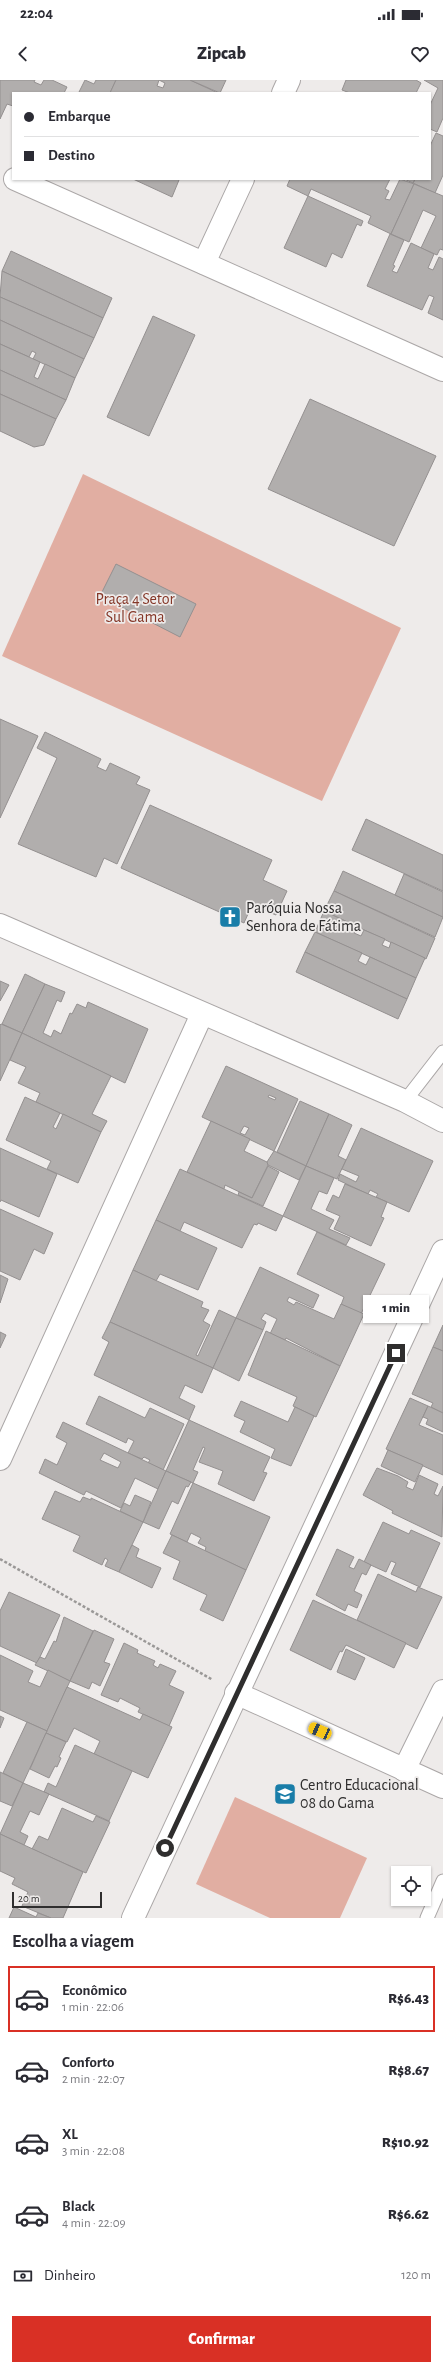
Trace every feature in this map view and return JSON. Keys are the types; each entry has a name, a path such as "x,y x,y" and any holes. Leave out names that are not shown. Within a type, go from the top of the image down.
{"street":[{"path":"283,92 289,80"},
{"path":"0,172 12,178"},
{"path":"16,180 443,370"},
{"path":"204,263 243,180"},
{"path":"0,925 405,1101 443,1121"},
{"path":"0,1459 202,1014"},
{"path":"133,1918 236,1693 251,1665 443,1252"},
{"path":"404,1770 443,1691"},
{"path":"236,1693 443,1788"}],"lane":[{"path":"405,1101 443,1052"},
{"path":"427,1918 443,1881"}],"path":[{"path":"0,1559 236,1693"}],"green space":[{"name":"Praça 4 Setor Sul Gama","path":"83,474 401,628 322,801 2,656"},
{"path":"235,1797 367,1858 340,1918 270,1918 196,1884"}],"building":[{"path":"0,80 35,80 34,82 41,85 44,80 52,80 67,87 64,92 12,92 12,106 7,104 0,119"},
{"path":"85,80 94,84 96,80 116,80 110,92 79,92"},
{"path":"116,80 159,80 190,80 216,92 110,92","holes":["159,80 165,83 163,88 157,86"]},
{"path":"190,80 226,80 220,92"},
{"path":"346,80 416,80 421,83 416,92 347,92 342,90"},
{"path":"424,80 443,80 443,118 437,132 431,129 431,103 438,88"},
{"path":"436,133 443,136 443,175 435,193 413,183 414,180 431,180 431,144"},
{"path":"135,180 179,180 172,197"},
{"path":"290,180 390,180 385,189 389,191 385,199 390,200 400,180 414,184 391,234 368,223 371,216 311,189 308,196 287,186"},
{"path":"406,180 414,180 413,183"},
{"path":"414,184 443,196 443,250 440,249 437,255 421,248 436,216 423,210 409,242 391,234"},
{"path":"308,196 363,221 361,226 357,224 342,258 332,253 326,267 284,248"},
{"path":"390,234 404,240 393,265 395,266 392,271 397,273 411,243 434,254 428,268 433,270 439,257 443,259 443,320 428,313 434,297 429,295 422,310 367,286"},
{"path":"11,251 112,298 103,318 2,271"},
{"path":"2,271 103,318 94,338 0,297"},
{"path":"0,297 94,338 84,359 0,320"},
{"path":"153,316 195,335 149,436 107,417"},
{"path":"0,320 84,359 75,378 33,359 36,353 32,351 29,357 0,344"},
{"path":"0,344 40,362 34,377 38,379 45,364 75,378 66,400 0,370"},
{"path":"0,370 66,400 56,419 0,394"},
{"path":"0,394 56,419 44,445 34,447 0,431"},
{"path":"310,399 436,456 394,546 268,489"},
{"path":"116,564 196,604 180,637 100,596"},
{"path":"0,719 38,736 0,818"},
{"path":"45,732 101,759 97,767 106,771 110,763 140,777 136,784 150,790 117,864 104,858 96,877 18,844 57,758 37,748"},
{"path":"150,805 272,860 263,880 287,891 276,915 252,905 244,923 121,868"},
{"path":"366,819 443,855 443,891 352,850"},
{"path":"343,871 443,917 435,937 334,891"},
{"path":"404,874 443,892 443,917 395,895"},
{"path":"334,891 435,938 426,959 324,911"},
{"path":"324,911 358,927 354,933 361,936 364,930 385,939 382,945 389,948 391,942 425,958 416,978 315,932"},
{"path":"315,932 362,953 358,961 366,965 370,957 416,978 407,999 305,952"},
{"path":"305,952 407,999 398,1019 296,972"},
{"path":"25,974 45,984 22,1033 2,1024"},
{"path":"0,981 9,985 0,1001"},
{"path":"45,984 65,992 61,1002 57,1000 43,1033 51,1037 54,1030 61,1034 70,1013 72,1014 77,1004 86,1008 88,1002 148,1029 125,1083 22,1033"},
{"path":"1,1024 22,1033 0,1081 0,1025"},
{"path":"22,1033 111,1076 92,1114 107,1121 101,1132 36,1102 40,1093 18,1083 26,1067 10,1060"},
{"path":"226,1066 298,1099 274,1151 202,1117","holes":["269,1095 276,1098 275,1100 268,1097","244,1126 249,1128 245,1135 240,1133"]},
{"path":"25,1097 60,1113 53,1127 56,1129 63,1114 101,1132 78,1183 47,1169 51,1161 6,1140"},
{"path":"300,1101 329,1114 306,1166 277,1152"},
{"path":"329,1114 352,1125 338,1156 346,1160 337,1179 306,1166"},
{"path":"211,1121 250,1139 244,1151 269,1163 252,1198 225,1185 224,1189 187,1172"},
{"path":"361,1128 433,1161 409,1212 376,1197 378,1194 370,1190 368,1194 338,1180 340,1174 356,1182 359,1176 342,1169"},
{"path":"0,1148 57,1174 39,1217 1,1200 0,1202"},
{"path":"274,1151 306,1166 299,1180 268,1165 267,1162"},
{"path":"268,1166 279,1172 263,1206 238,1195 239,1192 252,1198"},
{"path":"306,1166 334,1178 327,1194 319,1191 311,1209 334,1220 329,1229 350,1238 346,1245 283,1216"},
{"path":"180,1169 283,1216 276,1231 258,1223 257,1225 254,1224 242,1248 184,1222 180,1231 156,1220"},
{"path":"345,1184 387,1202 381,1217 384,1218 371,1246 334,1229 340,1216 326,1210 333,1195 339,1198"},
{"path":"0,1209 53,1233 44,1254 34,1249 20,1280 0,1271"},
{"path":"156,1220 217,1248 198,1290 160,1274 156,1281 133,1270"},
{"path":"317,1232 385,1264 361,1314 341,1305 344,1297 297,1274"},
{"path":"260,1267 319,1295 313,1308 289,1297 287,1301 294,1305 296,1302 334,1319 341,1304 364,1314 340,1366 286,1338 285,1340 270,1334 277,1319 265,1313 261,1319 266,1322 263,1330 236,1318"},
{"path":"133,1270 203,1302 201,1307 209,1310 203,1321 210,1325 196,1355 198,1356 219,1310 236,1318 213,1368 110,1322"},
{"path":"0,1275 8,1279 0,1303"},
{"path":"236,1318 263,1330 239,1381 213,1368"},
{"path":"110,1322 213,1368 202,1393 185,1385 179,1398 195,1406 189,1420 94,1375 109,1342 102,1338"},
{"path":"443,1325 443,1351 433,1347"},
{"path":"266,1331 340,1366 316,1417 293,1406 297,1397 248,1375"},
{"path":"0,1332 6,1335 0,1348"},
{"path":"433,1347 443,1351 443,1413 431,1407 433,1403 412,1394"},
{"path":"99,1396 145,1418 150,1408 184,1424 163,1470 148,1463 150,1460 144,1457 142,1459 128,1453 134,1441 128,1438 126,1443 86,1424"},
{"path":"410,1398 428,1406 419,1425 443,1435 443,1475 386,1449"},
{"path":"241,1401 288,1422 295,1407 314,1416 291,1466 271,1458 275,1449 240,1432 245,1421 234,1416"},
{"path":"428,1406 443,1413 443,1432 426,1424 428,1419 423,1417"},
{"path":"189,1420 270,1457 263,1472 267,1473 254,1501 218,1484 223,1471 199,1462 205,1448 203,1447 193,1470 198,1472 193,1483 166,1471"},
{"path":"63,1422 166,1471 158,1489 135,1478 121,1508 86,1491 84,1495 39,1473 45,1459 57,1465 67,1443 56,1437","holes":["104,1453 121,1462 118,1468 100,1460"]},
{"path":"388,1450 423,1465 415,1482 381,1466"},
{"path":"377,1468 398,1476 408,1482 406,1487 413,1490 419,1475 438,1484 434,1494 438,1496 443,1486 442,1537 392,1513 393,1511 363,1495"},
{"path":"166,1471 191,1482 188,1487 186,1486 178,1504 172,1501 159,1529 143,1522"},
{"path":"193,1483 270,1517 246,1570 205,1551 206,1547 198,1543 201,1538 191,1533 187,1542 170,1534"},
{"path":"55,1491 80,1502 83,1497 91,1500 91,1498 143,1522 119,1572 105,1566 108,1560 105,1558 102,1565 73,1551 80,1536 42,1519"},
{"path":"135,1495 151,1502 143,1522 120,1511 124,1503 130,1506"},
{"path":"383,1522 409,1534 411,1530 440,1543 420,1587 391,1574 396,1563 391,1561 386,1572 364,1562"},
{"path":"172,1535 246,1570 223,1621 200,1610 207,1595 173,1579 180,1561 163,1553"},
{"path":"132,1545 139,1549 136,1557 161,1568 152,1588 119,1572"},
{"path":"337,1549 354,1557 349,1567 354,1569 359,1559 371,1565 366,1575 362,1573 354,1591 362,1595 357,1608 348,1604 345,1611 316,1595"},
{"path":"378,1574 416,1592 418,1587 442,1597 417,1649 357,1620"},
{"path":"9,1592 60,1615 37,1663 0,1646 0,1611"},
{"path":"313,1600 406,1643 394,1668 346,1645 342,1652 340,1651 331,1670 290,1650"},
{"path":"64,1617 93,1631 70,1681 35,1665 40,1657 45,1659 54,1641 56,1642"},
{"path":"94,1630 114,1639 104,1662 110,1664 100,1686 92,1682 89,1689 70,1681"},
{"path":"124,1643 138,1650 137,1653 155,1661 153,1665 158,1668 160,1664 176,1671 169,1685 184,1692 169,1726 138,1712 140,1708 120,1698 118,1702 101,1695"},
{"path":"346,1649 365,1658 355,1680 337,1672"},
{"path":"0,1655 33,1671 28,1682 40,1687 48,1670 70,1681 47,1731 0,1710"},
{"path":"67,1687 140,1720 143,1714 172,1727 148,1778 94,1754 100,1741 74,1728 67,1742 46,1733"},
{"path":"0,1716 4,1718 0,1728"},
{"path":"27,1722 47,1731 23,1783 3,1773"},
{"path":"46,1733 66,1742 59,1757 61,1758 57,1767 55,1766 49,1778 30,1769"},
{"path":"75,1745 132,1771 109,1821 44,1792 48,1783 56,1787"},
{"path":"0,1772 23,1783 12,1806 0,1801"},
{"path":"23,1783 49,1794 39,1815 30,1811 20,1832 28,1836 24,1845 0,1834"},
{"path":"62,1808 93,1822 96,1816 110,1822 86,1873 32,1849 39,1836 48,1840"},
{"path":"0,1834 83,1872 63,1918 51,1918 22,1906 28,1892 12,1884 15,1878 0,1871"},
{"path":"14,1907 36,1917 38,1913 51,1918 9,1918"}],"place":[{"name":"Paróquia Nossa Senhora de Fátima","path":"230,917"},
{"name":"Centro Educacional 08 do Gama","path":"285,1794"}],"route":[{"path":"165,1848 236,1693 396,1353"}]}
